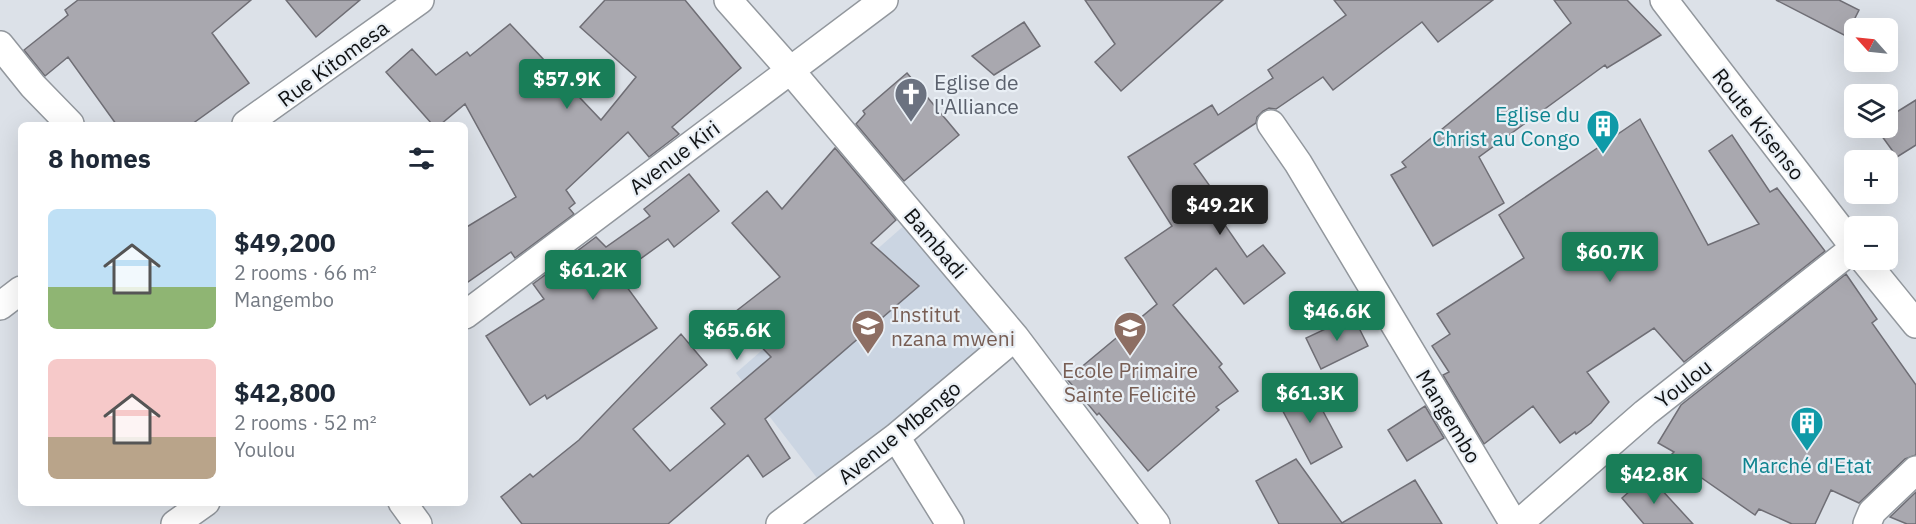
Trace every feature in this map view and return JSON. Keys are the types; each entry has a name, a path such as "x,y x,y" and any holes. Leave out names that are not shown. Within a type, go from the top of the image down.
{"street":[{"name":"Rue Kitomesa","path":"249,122 420,0"},
{"name":"Bambadi","path":"729,0 1015,337 1156,524"},
{"name":"Avenue Kiri","path":"468,313 884,0"},
{"name":"Route Kisenso","path":"1664,0 1844,234"},
{"path":"0,45 33,86 68,122"},
{"name":"Mangembo","path":"1271,124 1304,173 1516,524"},
{"name":"Youlou","path":"1516,524 1645,413 1844,255"},
{"path":"1872,270 1916,324"},
{"path":"0,306 18,292"},
{"name":"Avenue Mbengo","path":"780,524 896,437 1015,337"},
{"path":"896,437 950,524"},
{"path":"1867,524 1872,512 1916,470"},
{"path":"175,524 200,506"},
{"path":"405,506 418,524"}],"shaded area":[{"name":"Institut nzana mweni","path":"907,223 1004,337 817,478 736,373"}],"building":[{"path":"78,0 251,0 212,33 249,83 195,122 115,122 68,57 45,76 24,50 68,15 65,10"},
{"path":"286,0 360,0 316,37"},
{"path":"605,0 685,0 741,68 672,127 679,134 649,157 628,132 566,190 575,203 569,208 574,214 515,258 511,252 468,282 468,226 516,197 465,104 443,122 430,122 386,72 412,49 436,75 467,52 470,56 510,24 601,120 636,77 580,27"},
{"path":"1085,0 1223,0 1121,91 1095,62 1115,44"},
{"path":"1334,0 1493,0 1438,42 1422,22 1333,90 1323,77 1276,109 1269,108 1263,111 1257,117 1256,123 1194,164 1217,196 1209,202 1247,257 1263,245 1285,273 1244,304 1216,268 1173,305 1222,364 1219,367 1238,391 1216,407 1219,410 1148,471 1067,379 1157,304 1125,258 1172,226 1128,157 1212,105 1218,115 1273,78 1268,70 1346,15"},
{"path":"1554,0 1627,0 1661,35 1607,68 1605,65 1479,157 1504,203 1433,246 1391,175 1406,167 1402,162 1571,23"},
{"path":"1776,0 1839,0 1859,10 1855,18 1844,18 1844,35"},
{"path":"1024,22 1040,46 994,75 972,56"},
{"name":"Eglise de l'Alliance","path":"907,73 959,135 904,181 856,124 865,114 863,111"},
{"path":"1916,100 1916,145 1898,156 1898,150 1892,150 1883,138 1898,138 1898,111"},
{"path":"1640,119 1708,245 1759,224 1709,151 1732,135 1770,192 1777,188 1825,251 1684,362 1654,328 1587,372 1609,402 1591,423 1576,434 1575,432 1560,443 1533,406 1484,444 1443,375 1449,372 1432,346 1450,334 1437,314 1524,258 1499,215"},
{"path":"835,148 896,220 871,243 919,286 765,419 790,458 763,477 748,455 668,524 522,524 501,497 530,474 533,477 579,440 681,334 707,365 633,429 670,471 725,424 711,408 771,357 731,315 780,277 732,223 767,191 782,209"},
{"path":"689,174 719,211 674,247 668,239 618,275 657,328 547,399 545,395 530,405 486,336 544,299 533,284 596,237 606,247 650,216 644,209"},
{"path":"1846,274 1877,319 1872,323 1916,385 1916,455 1905,459 1859,503 1831,490 1815,524 1792,524 1759,509 1755,515 1670,456 1674,452 1658,443 1681,405"},
{"path":"1353,316 1368,346 1321,369 1306,338"},
{"path":"1308,383 1342,447 1311,464 1277,400"},
{"path":"1425,406 1444,438 1407,461 1388,430"},
{"path":"1296,459 1342,523 1415,480 1442,524 1279,524 1256,481"},
{"path":"1648,475 1693,524 1644,524 1622,498"},
{"path":"1916,492 1916,524 1907,524 1890,517"}],"place":[{"name":"Eglise de l'Alliance","path":"911,123"},
{"name":"Eglise du Christ au Congo","path":"1603,155"},
{"name":"Institut nzana mweni","path":"868,355"},
{"name":"Ecole Primaire Sainte Felicitė","path":"1130,357"},
{"name":"Marché d'Etat","path":"1807,452"}]}
